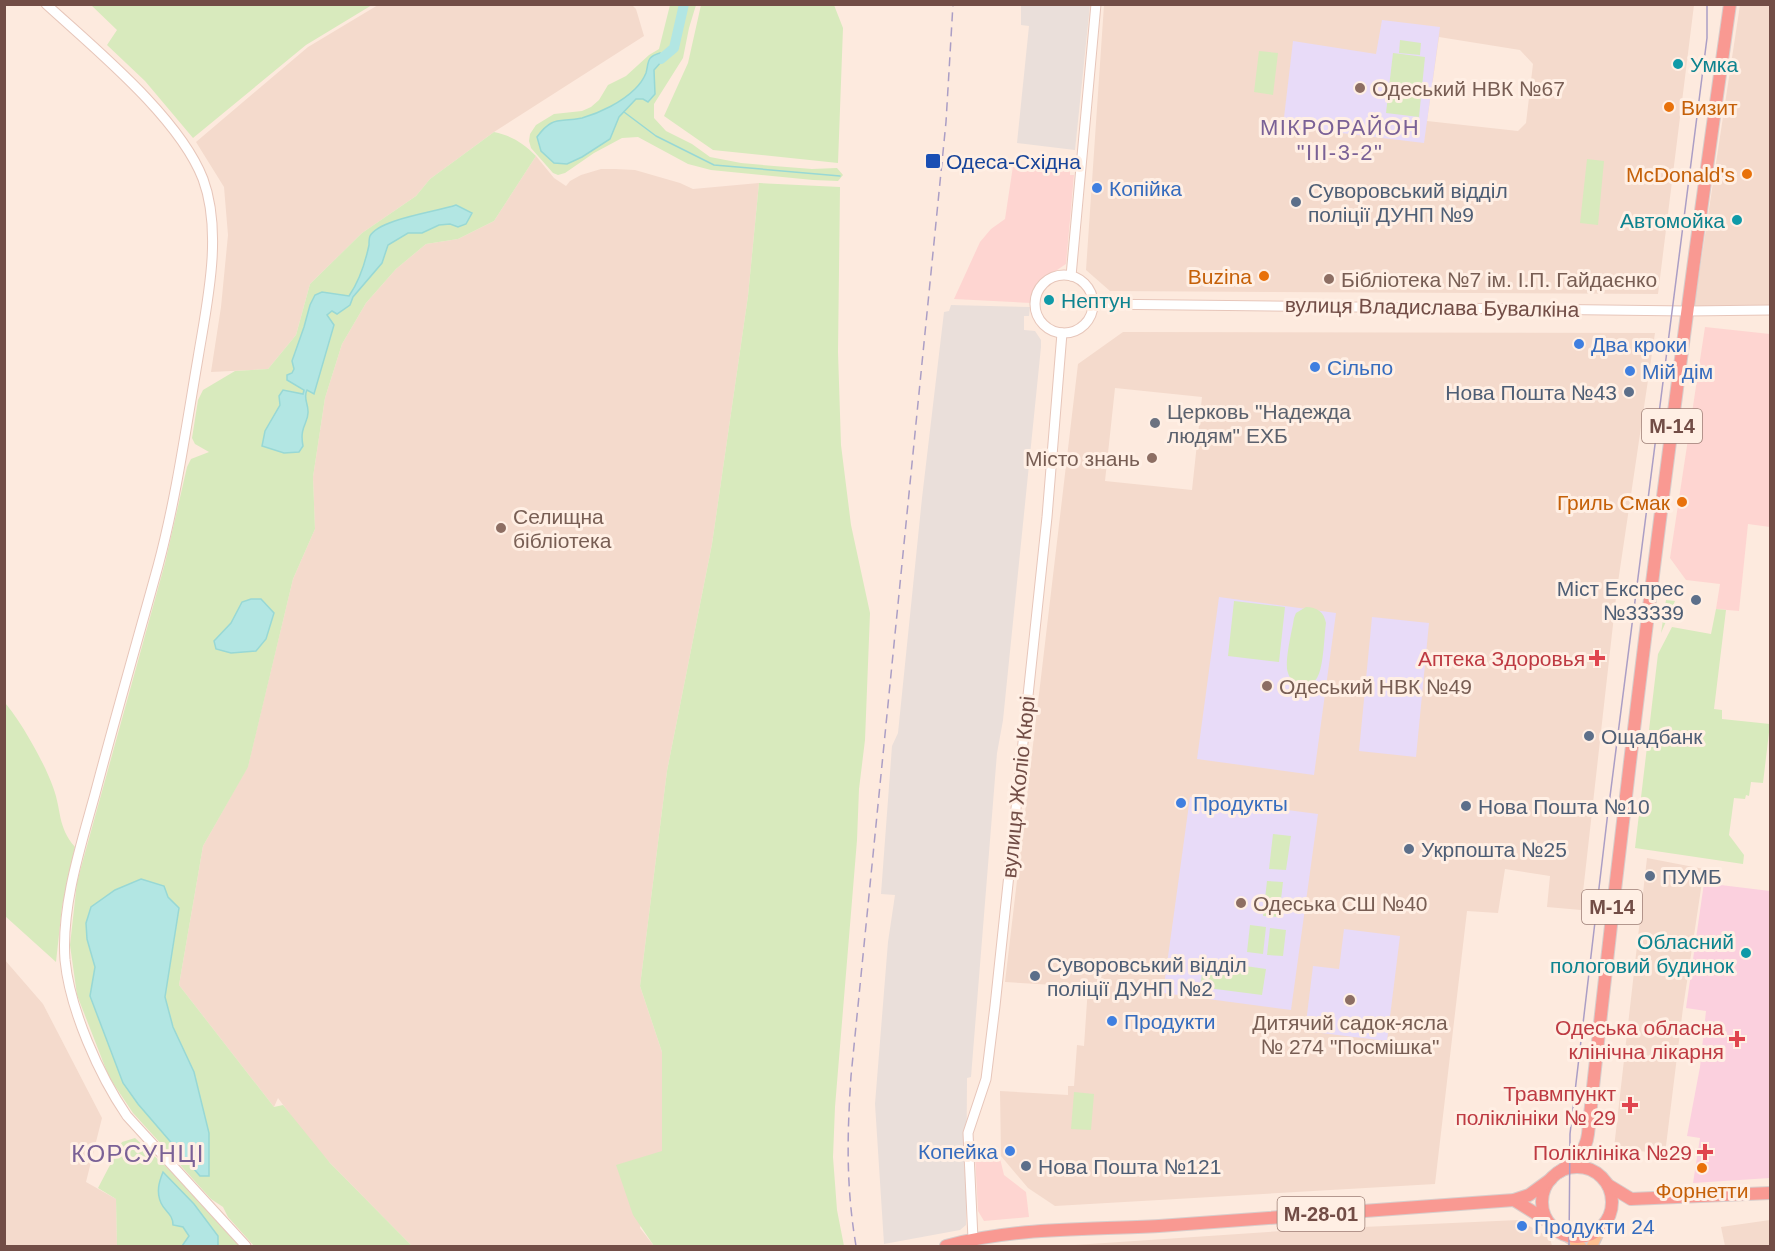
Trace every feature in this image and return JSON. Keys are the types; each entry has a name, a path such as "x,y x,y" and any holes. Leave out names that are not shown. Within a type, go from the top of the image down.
{"highway":[{"name":"М-14","path":"1604,1223 1611,1207 1611,1196 1587,1146 1620,838 1687,311 1730,4"},
{"path":"1548,1221 1543,1211 1542,1200 1545,1188 1555,1175 1587,1146"},
{"path":"1555,1175 1572,1167 1592,1171 1631,1199 1770,1193"},
{"name":"М-28-01","path":"946,1246 973,1239 1032,1232 1156,1226 1514,1200 1529,1195 1555,1175"},
{"path":"1514,1200 1548,1221 1559,1232 1567,1236 1582,1236 1592,1233 1631,1199"}],"main road":[{"name":"М-14","path":"1592,1246 1604,1223"},
{"path":"1567,1236 1581,1246"}],"street":[{"path":"46,4 134,86 171,127 192,158 203,180 212,227 208,291 159,562 80,848 68,908 65,947 68,980 79,1018 99,1068 116,1100 127,1116 246,1246"},
{"path":"1071,276 1096,4"},
{"path":"1061,275 1071,276 1087,286 1092,294 1093,304 1092,314 1087,322 1080,328 1062,333 1045,326 1039,319 1035,305 1038,291 1044,283 1061,275"},
{"name":"вулиця Владислава Бувалкіна","path":"1093,304 1770,310"},
{"name":"вулиця Жоліо Кюрі","path":"973,1239 968,1133 986,1079 995,1006 1047,517 1062,333"}],"shaded area":[{"path":"378,5 632,5 636,9 644,36 494,132 430,179 416,196 362,233 310,284 296,335 268,369 211,372 221,307 228,235 224,187 196,142 308,47"},
{"path":"1021,5 1090,5 1075,150 1017,143 1029,26 1021,25"},
{"path":"1104,5 1694,5 1658,294 1110,291 1086,270","holes":["1439,37 1520,50 1533,64 1526,123 1518,131 1427,121"]},
{"path":"1740,5 1770,5 1770,308 1694,308"},
{"name":"Одеський НВК №67","path":"1382,20 1440,27 1424,143 1283,126 1293,41 1376,54"},
{"path":"536,156 554,178 566,186 581,175 601,169 635,170 693,189 759,183 748,296 712,544 667,771 640,986 662,1052 662,1151 640,1228 654,1246 412,1246 330,1163 278,1098 274,1107 179,985 203,846 248,766 293,579 315,529 313,477 325,398 342,344 366,303 396,269 426,244 458,239 494,221"},
{"path":"1013,166 1070,171 1070,175 1074,175 1066,264 1039,282 1034,290 1031,303 954,299 980,242 991,229 1005,219"},
{"path":"951,305 1030,307 1029,316 1024,316 1024,330 1035,331 1041,340 1041,347 1003,720 997,753 971,1077 967,1078 966,1225 960,1230 884,1244 875,1104 888,942 895,895 881,894 892,746 898,733 944,312 949,311"},
{"path":"1705,327 1770,334 1770,527 1748,524 1739,611 1716,609 1720,584 1686,580 1670,558"},
{"path":"1123,332 1655,333 1617,589 1581,910 1547,907 1550,876 1505,869 1498,913 1467,911 1435,1184 1055,1206 1028,1188 1001,1156 1000,1091 1068,1095 1068,1086 1074,1086 1077,1045 1084,1046 1088,987 1005,982 1078,364","holes":["1115,388 1202,397 1192,490 1105,481"]},
{"name":"Одеський НВК №49","path":"1219,597 1336,613 1314,775 1197,759"},
{"path":"1372,617 1429,623 1416,757 1359,751"},
{"name":"Одеська СШ №40","path":"1190,797 1318,814 1291,1010 1163,993"},
{"path":"1647,858 1704,869 1683,1008 1665,1154 1614,1148"},
{"name":"Одеська обласна клінічна лікарня","path":"1704,883 1770,891 1770,1178 1693,1183 1700,1138 1687,1136 1700,1067 1706,1011 1686,1008"},
{"name":"Дитячий садок-ясла № 274 \"Посмішка\"","path":"1344,929 1400,936 1387,1041 1305,1031 1313,966 1339,969"},
{"path":"4,959 43,1004 102,1118 86,1182 116,1199 117,1246 5,1246"},
{"path":"997,1146 1004,1175 1026,1192 1029,1217 984,1221 978,1211 975,1156 980,1150"},
{"path":"1519,1220 1550,1238 1552,1246 1060,1246 1296,1230"},
{"path":"1770,1220 1770,1246 1725,1246 1721,1227"}],"green space":[{"path":"91,5 372,5 306,45 193,138 145,81 107,45 117,30"},
{"path":"670,5 696,5 683,58 654,104 654,118 666,131 692,144 710,157 774,166 837,168 843,175 838,181 711,170 688,164 638,137 622,138 594,153 565,173 558,175 553,173 531,148 530,134 536,125 554,114 582,111 591,107 599,100 608,85 626,76 659,49"},
{"path":"701,5 834,5 843,28 838,163 713,150 664,116 688,63"},
{"path":"1400,40 1421,43 1420,55 1399,53"},
{"path":"1259,51 1278,53 1273,95 1254,92"},
{"path":"1393,53 1425,57 1419,117 1386,113"},
{"path":"494,132 517,141 536,156 494,221 458,239 426,244 396,269 366,303 342,344 325,398 313,477 315,529 293,579 248,767 203,846 179,985 274,1107 283,1105 330,1163 412,1246 254,1246 228,1217 223,1207 211,1199 133,1113 109,1077 77,995 70,945 77,882 165,563 187,467 191,459 209,452 195,444 192,438 198,400 203,390 235,371 268,369 296,335 310,284 362,233 416,196 430,179","holes":["141,879 164,886 168,897 179,909 165,997 173,1027 194,1072 209,1133 188,1161 171,1143 90,996 95,967 87,939 86,923 91,907"]},
{"path":"1587,159 1604,161 1598,225 1580,223"},
{"path":"759,183 840,187 838,352 841,445 851,525 870,613 865,740 859,789 857,840 835,1107 833,1157 837,1210 844,1246 654,1246 633,1215 616,1165 662,1151 662,1052 640,986 667,771 712,544 748,296"},
{"path":"1666,600 1675,601 1661,633"},
{"path":"1234,601 1285,607 1279,662 1228,656"},
{"path":"1306,607 1319,611 1326,623 1322,659 1317,678 1310,684 1301,685 1290,678 1287,661 1294,618 1296,613"},
{"path":"1716,609 1726,610 1714,709 1722,710 1722,719 1770,724 1763,783 1751,782 1749,796 1746,795 1745,799 1734,798 1729,835 1744,855 1743,864 1635,848 1658,654 1672,627 1711,634"},
{"path":"5,703 25,731 44,767 56,796 65,832 75,847 62,907 56,962 5,916"},
{"path":"1273,834 1291,836 1286,870 1269,869"},
{"path":"1267,881 1283,882 1279,917 1263,916"},
{"path":"1250,925 1266,927 1263,954 1247,952"},
{"path":"1270,928 1286,930 1283,956 1267,955"},
{"path":"1204,960 1266,969 1262,995 1200,987"},
{"path":"1074,1092 1094,1094 1091,1130 1071,1129"},
{"path":"135,1138 188,1187 239,1246 117,1246 116,1199 98,1188 122,1142"}],"water":[{"path":"660,53 661,62 654,70 655,94 648,102 636,99 619,117 610,139 567,164 554,163 541,151 537,137 548,125 557,121 589,116 617,103 637,87 645,75 650,58"},
{"path":"456,205 472,213 466,224 458,227 450,224 439,225 422,233 408,233 388,245 382,263 353,297 350,305 337,314 332,311 327,315 334,325 314,394 307,390 306,393 308,415 302,434 303,446 299,452 284,453 262,446 265,431 280,405 279,396 283,390 303,394 304,390 287,380 287,375 294,369 292,361 315,295 322,292 349,296 362,272 370,236 375,230 396,221"},
{"path":"261,599 274,613 266,639 256,651 231,653 216,649 214,641 231,623 242,602"},
{"path":"141,879 164,886 168,897 179,908 165,997 173,1027 194,1072 209,1133 209,1176 200,1176 138,1104 123,1083 90,996 95,967 87,939 86,923 91,907 115,890"},
{"path":"163,1172 194,1204 218,1236 218,1246 182,1246 189,1236 183,1227 173,1225 172,1218 159,1199"}],"waterway":[{"path":"661,59 674,48 684,4"},
{"path":"624,112 656,136 714,165 840,176"}],"tram line":[{"path":"1569,1246 1570,1134 1607,820 1707,38 1707,4"}],"railway":[{"path":"856,1246 850,1203 848,1161 851,1076 946,122 953,4"}],"place":[{"name":"Умка","path":"1678,64"},
{"name":"Одеський НВК №67","path":"1360,88"},
{"name":"Визит","path":"1669,107"},
{"name":"Одеса-Східна","path":"933,161"},
{"name":"McDonald's","path":"1747,174"},
{"name":"Копійка","path":"1097,188"},
{"name":"Суворовський відділ поліції ДУНП №9","path":"1296,202"},
{"name":"Автомойка","path":"1737,220"},
{"name":"Buzina","path":"1264,276"},
{"name":"Бібліотека №7 ім. І.П. Гайдаєнко","path":"1329,279"},
{"name":"Нептун","path":"1049,300"},
{"name":"Два кроки","path":"1579,344"},
{"name":"Сільпо","path":"1315,367"},
{"name":"Мій дім","path":"1630,371"},
{"name":"Нова Пошта №43","path":"1629,392"},
{"name":"Церковь \"Надежда людям\" ЕХБ","path":"1155,423"},
{"name":"Місто знань","path":"1152,458"},
{"name":"Гриль Смак","path":"1682,502"},
{"name":"Селищна бібліотека","path":"501,528"},
{"name":"Міст Експрес №33339","path":"1696,600"},
{"name":"Аптека Здоровья","path":"1597,658"},
{"name":"Одеський НВК №49","path":"1267,686"},
{"name":"Ощадбанк","path":"1589,736"},
{"name":"Продукты","path":"1181,803"},
{"name":"Нова Пошта №10","path":"1466,806"},
{"name":"Укрпошта №25","path":"1409,849"},
{"name":"ПУМБ","path":"1650,876"},
{"name":"Одеська СШ №40","path":"1241,903"},
{"name":"Обласний пологовий будинок","path":"1746,953"},
{"name":"Суворовський відділ поліції ДУНП №2","path":"1035,976"},
{"name":"Дитячий садок-ясла № 274 \"Посмішка\"","path":"1350,1000"},
{"name":"Продукти","path":"1112,1021"},
{"name":"Одеська обласна клінічна лікарня","path":"1737,1039"},
{"name":"Травмпункт поліклініки № 29","path":"1630,1105"},
{"name":"Копейка","path":"1010,1151"},
{"name":"Поліклініка №29","path":"1705,1152"},
{"name":"Нова Пошта №121","path":"1026,1166"},
{"name":"Форнетти","path":"1702,1168"},
{"name":"Продукти 24","path":"1522,1226"}],"district":[{"name":"МІКРОРАЙОН \"ІІІ-3-2\"","path":"1340,140"},
{"name":"КОРСУНЦІ","path":"138,1153"}]}
